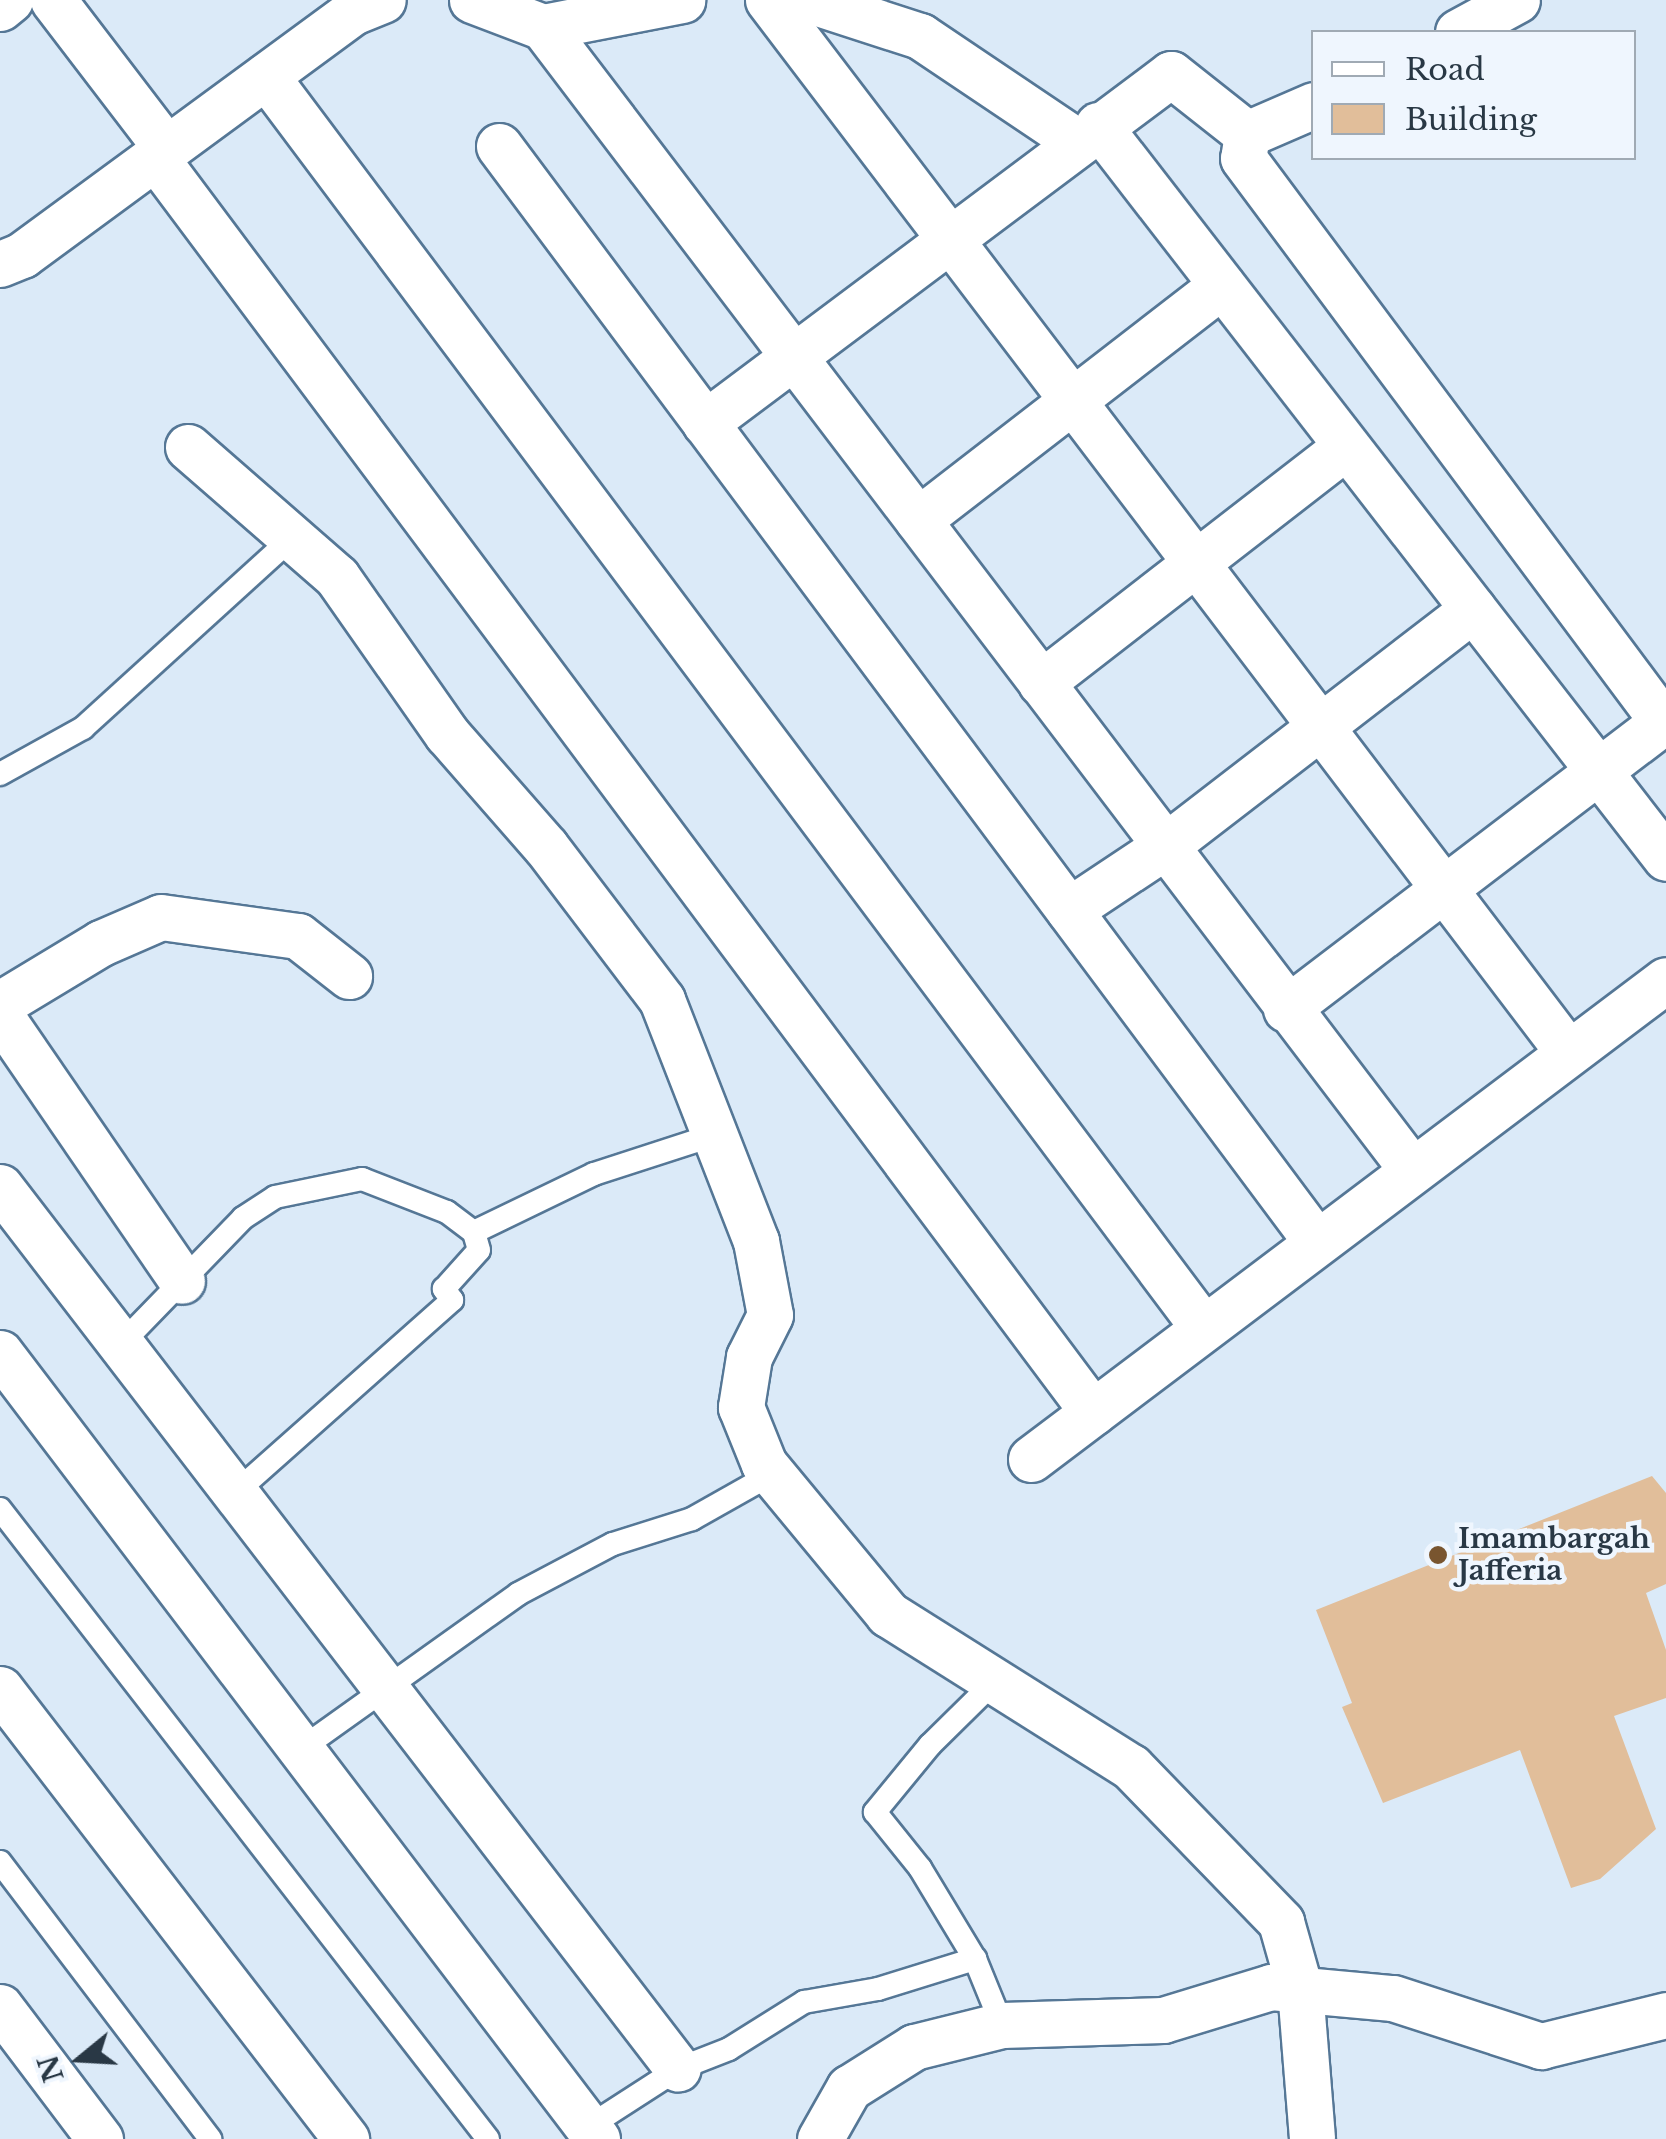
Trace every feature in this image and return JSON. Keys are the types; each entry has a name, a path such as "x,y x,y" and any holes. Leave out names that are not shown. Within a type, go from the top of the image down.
{"street":[{"path":"0,8 10,0"},
{"path":"53,0 161,153 1093,1412"},
{"path":"472,0 542,27 1410,1168"},
{"path":"542,27 682,0"},
{"path":"768,0 1568,1052"},
{"path":"808,0 920,36 1087,133 1222,285 1666,858"},
{"path":"1462,30 1517,0"},
{"path":"0,264 22,256 360,4"},
{"path":"705,422 1171,74 1247,134"},
{"path":"266,76 1203,1327"},
{"path":"1247,134 1311,106"},
{"path":"1247,134 1242,158 1664,720 1286,1009"},
{"path":"499,146 1316,1240"},
{"path":"918,520 1222,285"},
{"path":"1041,682 1346,446"},
{"path":"188,447 337,577 447,734 546,847 662,1000 756,1241 770,1315 749,1357 740,1407 772,1474 888,1614 997,1680 1145,1781 1281,1922 1300,1990 1312,2139"},
{"path":"1069,910 1164,847 1472,608"},
{"path":"0,1004 101,944 160,917 298,936 350,976"},
{"path":"1031,1459 1410,1168 1666,980"},
{"path":"0,1014 182,1282"},
{"path":"0,1187 678,2068"},
{"path":"0,1352 592,2133"},
{"path":"0,1689 346,2139"},
{"path":"820,2139 849,2088 914,2046 1002,2025 1163,2020 1271,1986 1393,1998 1541,2046 1666,2015"},
{"path":"0,2007 100,2139"}],"lane":[{"path":"0,774 83,728 292,538"},
{"path":"474,1232 594,1174 714,1135"},
{"path":"122,1344 243,1218 274,1197 332,1180 362,1179 423,1200 474,1232 479,1250 444,1289 452,1300 236,1492"},
{"path":"301,1749 384,1684 518,1594 612,1544 705,1512 772,1474"},
{"path":"0,1508 488,2139"},
{"path":"997,1680 930,1745 875,1812 920,1868 975,1958 1002,2025"},
{"path":"0,1862 210,2139"},
{"path":"592,2133 678,2068 729,2049 804,2002 878,1989 975,1958"}],"building":[{"path":"1652,1476 1666,1493 1666,1584 1646,1593 1666,1650 1666,1698 1614,1716 1656,1829 1600,1879 1571,1888 1520,1750 1383,1803 1342,1707 1352,1703 1316,1610"}],"place":[{"name":"Imambargah Jafferia","path":"1438,1555"}]}
